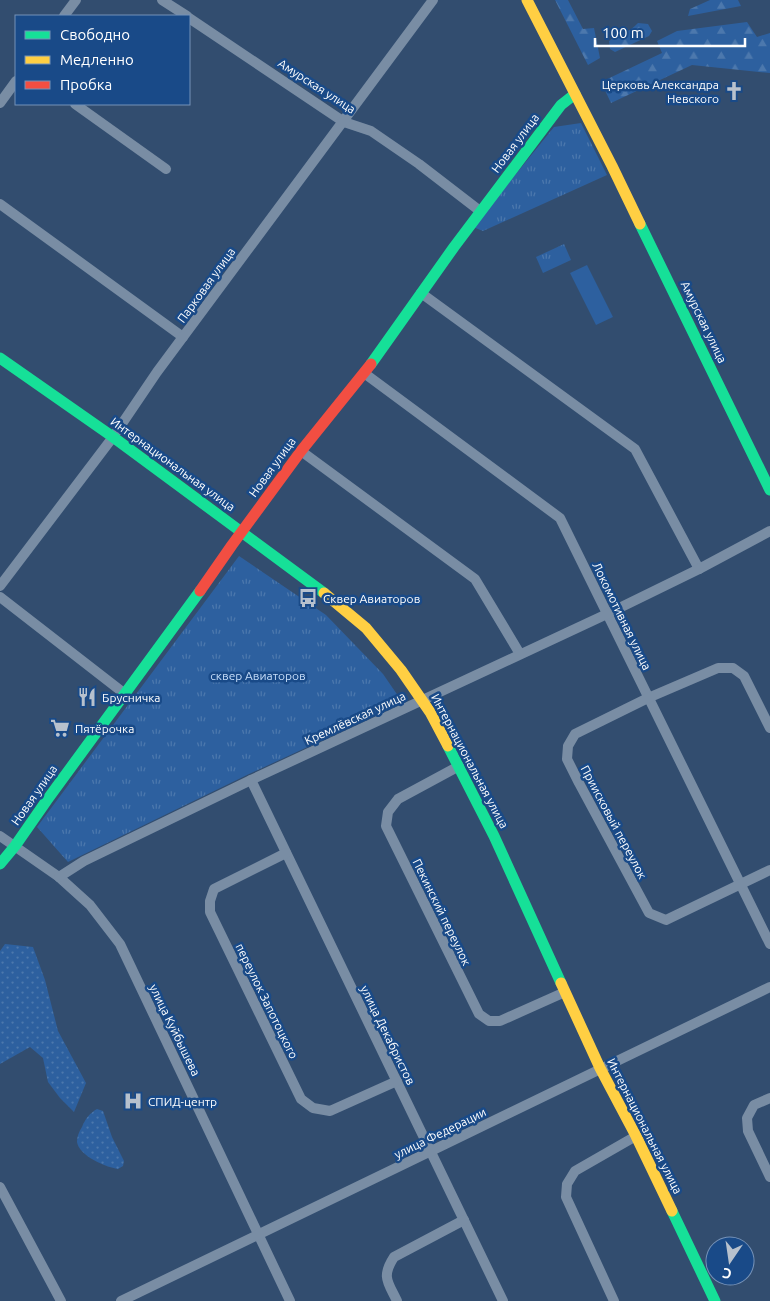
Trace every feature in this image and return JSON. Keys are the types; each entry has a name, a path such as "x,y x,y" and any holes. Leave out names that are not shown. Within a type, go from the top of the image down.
{"street":[{"path":"65,15 76,0"},
{"name":"Амурская улица","path":"162,0 185,15"},
{"name":"Парковая улица","path":"0,586 113,437 157,372 433,0"},
{"name":"Амурская улица","path":"527,0 612,166 770,490"},
{"name":"Амурская улица","path":"190,18 344,122 371,131 419,164 480,212"},
{"path":"0,103 15,82"},
{"name":"Новая улица","path":"0,864 126,694 301,451 364,373 421,292 561,105 575,94"},
{"path":"76,105 166,169"},
{"path":"0,204 183,337"},
{"path":"421,292 635,448 698,570"},
{"name":"Интернациональная улица","path":"0,358 113,437 323,592 366,628 402,670 423,700 494,836 600,1068 636,1136 715,1301"},
{"name":"Локомотивная улица","path":"364,373 560,518 770,944"},
{"path":"301,451 476,579 520,654"},
{"name":"Кремлёвская улица","path":"59,877 84,861 251,780 698,570 770,531"},
{"path":"0,596 126,694"},
{"name":"Приисковый переулок","path":"770,728 744,676 733,668 718,668 648,698 575,734 568,746 567,759 649,913 666,920 770,870"},
{"name":"Пекинский переулок","path":"459,766 398,800 388,812 386,826 479,1014 489,1021 500,1021 565,992"},
{"name":"улица Декабристов","path":"251,780 503,1301"},
{"name":"улица Куйбышева","path":"0,836 59,877 90,905 120,944 290,1301"},
{"name":"переулок Запотоцкого","path":"286,853 214,889 210,901 210,912 301,1099 313,1108 330,1111 397,1081"},
{"name":"улица Федерации","path":"121,1301 770,987"},
{"path":"770,1098 754,1105 747,1118 748,1131 770,1177"},
{"path":"614,1301 566,1197 566,1190 575,1171 636,1136"},
{"path":"0,1186 61,1301"},
{"path":"397,1301 386,1279 388,1267 394,1257 464,1220"}],"green space":[{"path":"555,0 568,0 583,29 594,28 600,58 588,65"},
{"path":"710,0 738,0 741,6 688,16 690,9"},
{"path":"747,22 757,37 770,33 770,73 692,65 611,103 601,82 662,53 657,41 677,31"},
{"path":"638,23 648,24 652,31 649,36 615,52 610,49 609,41"},
{"path":"581,123 607,175 483,231 473,227 554,127"},
{"path":"564,244 571,260 543,273 536,257"},
{"path":"587,265 613,317 596,325 570,273"},
{"name":"сквер Авиаторов","path":"239,556 326,615 383,674 403,703 249,774 68,862 37,827"},
{"path":"5,944 33,947 45,980 58,1031 86,1083 74,1112 48,1082 43,1058 30,1047 0,1064 0,951"},
{"path":"97,1109 103,1111 112,1137 124,1161 123,1166 118,1169 100,1163 88,1156 79,1147 77,1142 78,1134 85,1121"}],"traffic: fast":[{"path":"371,364 454,247 561,105 575,94"},
{"path":"640,224 770,490"},
{"path":"0,358 113,437 324,593"},
{"path":"0,864 200,591"},
{"path":"448,746 494,836 561,983"},
{"path":"672,1211 715,1301"}],"traffic: slow":[{"path":"527,0 640,224"},
{"path":"324,593 366,628 401,670 430,712 448,746"},
{"path":"561,983 600,1068 636,1136 672,1211"}],"traffic: jam":[{"path":"200,591 301,451 371,364"}],"place":[{"name":"Церковь Александра Невского","path":"734,91"},
{"name":"Сквер Авиаторов","path":"308,598"},
{"name":"Брусничка","path":"87,697"},
{"name":"Пятёрочка","path":"60,728"},
{"name":"СПИД-центр","path":"133,1101"}]}
